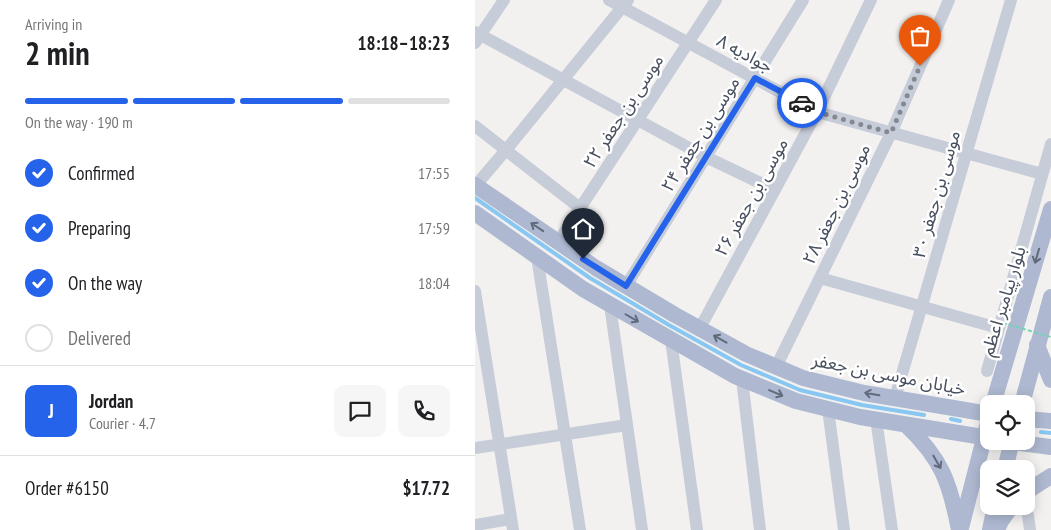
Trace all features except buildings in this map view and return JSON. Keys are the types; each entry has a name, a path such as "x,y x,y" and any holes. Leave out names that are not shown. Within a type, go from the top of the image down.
{"main road":[{"name":"خیابان موسی بن جعفر","path":"475,185 596,268 746,354 803,378 865,393 980,412"},
{"name":"بلوار پیامبر اعظم","path":"996,395 1051,209"},
{"path":"475,214 583,289 742,379 796,401 828,409 876,420 980,437"},
{"path":"1024,395 1051,297"},
{"path":"1037,345 1051,380"},
{"path":"937,430 941,406"},
{"path":"1035,420 1051,421"},
{"path":"906,425 924,441 938,461 948,482 960,530"},
{"path":"1035,445 1051,447"},
{"path":"960,530 983,450"},
{"path":"1035,486 1051,476"},
{"path":"990,530 993,515"},
{"path":"997,530 1005,515"}],"street":[{"path":"504,0 477,37 563,80 705,157 775,190"},
{"name":"جوادیه ۸","path":"609,0 625,4 688,43 817,112 1042,174"},
{"name":"موسی بن جعفر ۲۲","path":"558,242 716,0"},
{"name":"موسی بن جعفر ۲۴","path":"626,286 803,0"},
{"name":"موسی بن جعفر ۲۶","path":"700,328 817,112 871,0"},
{"name":"موسی بن جعفر ۲۸","path":"776,367 891,133 949,0"},
{"name":"موسی بن جعفر ۳۰","path":"895,398 1011,0"},
{"path":"475,185 506,150 625,4"},
{"path":"475,126 580,208"},
{"path":"987,371 1051,144"},
{"path":"537,257 580,530"},
{"path":"820,278 921,307 1001,326"},
{"path":"475,291 512,524 475,525"},
{"path":"610,305 642,530"},
{"path":"671,340 697,530"},
{"path":"742,379 760,530"},
{"path":"828,409 844,530"},
{"path":"876,420 892,530"},
{"path":"475,448 627,425"},
{"path":"1029,516 1030,530"}],"path":[{"path":"1001,326 1051,337"}],"waterway":[{"path":"475,198 590,278 741,365 800,390 862,405 924,415"},
{"path":"951,419 960,421"},
{"path":"1041,432 1051,433"}],"way so far":[{"path":"802,103 817,112 891,133 920,66"}],"route":[{"path":"583,259 626,286 755,78 802,103"}]}
